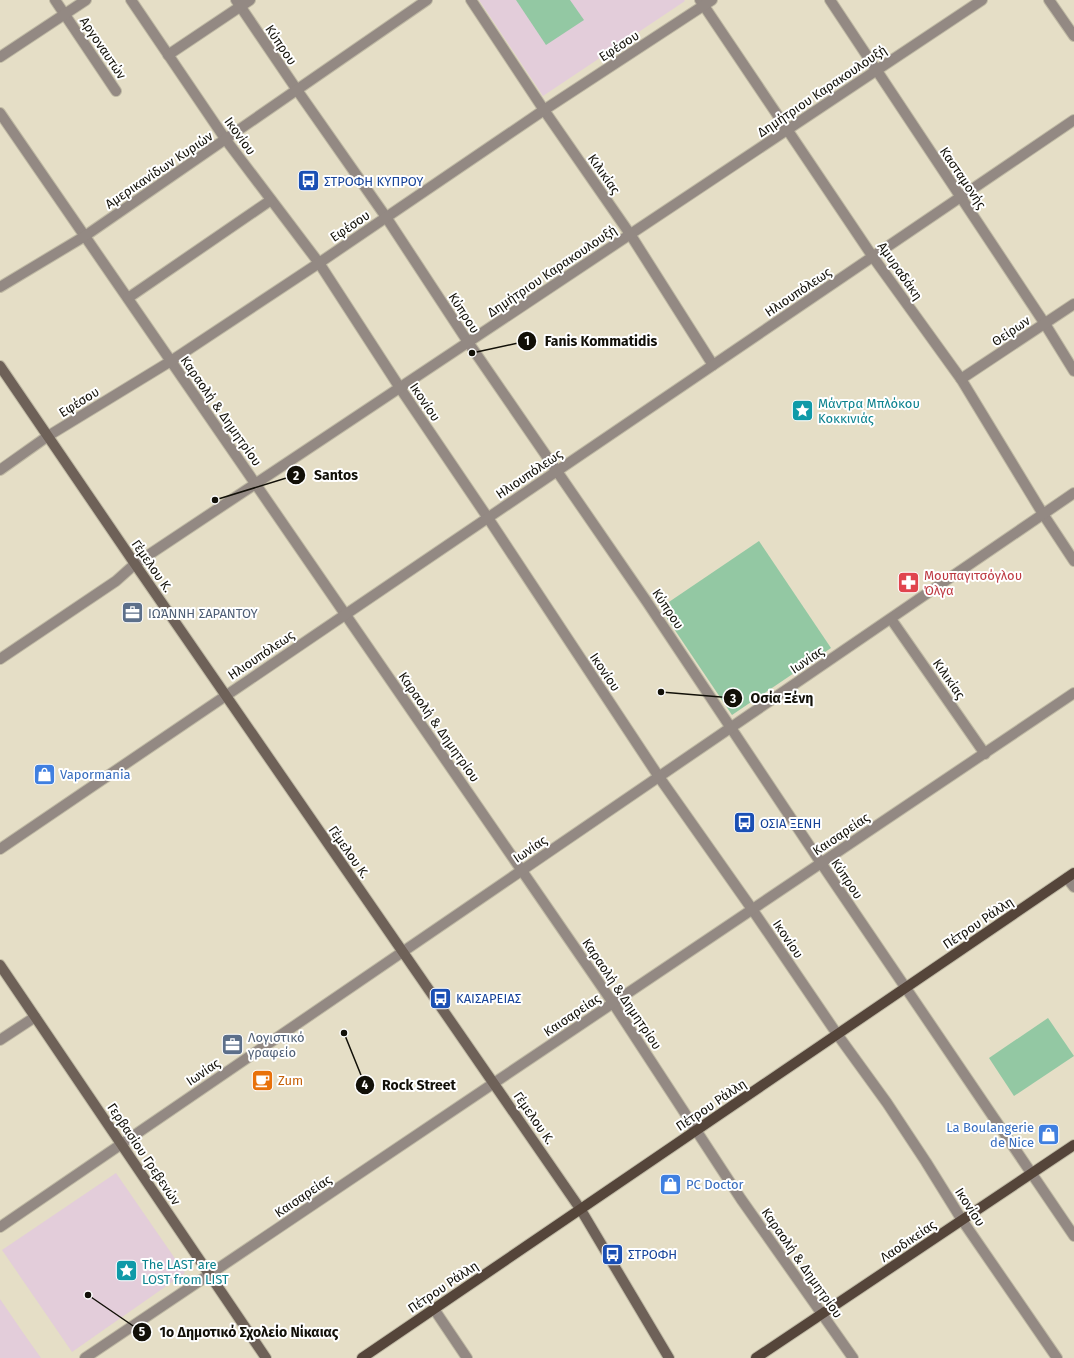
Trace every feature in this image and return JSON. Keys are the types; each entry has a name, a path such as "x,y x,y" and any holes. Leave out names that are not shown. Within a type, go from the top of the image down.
{"main road":[{"name":"Γέμελου Κ.","path":"0,366 225,695 581,1210 669,1358"},
{"name":"Πέτρου Ράλλη","path":"362,1358 1071,875"},
{"name":"Γερβασίου Γρεβενών","path":"0,965 266,1358"},
{"name":"Λαοδικείας","path":"756,1358 1074,1145"}],"street":[{"name":"Αργοναυτών","path":"55,0 116,91"},
{"path":"0,57 86,0"},
{"name":"Ικονίου","path":"131,0 226,140 319,263 400,388 488,518 659,777 901,1124 962,1220 1057,1358"},
{"path":"168,55 238,3 250,0"},
{"name":"Αμερικανίδων Κυριών","path":"0,287 85,236 428,0"},
{"name":"Κιλικίας","path":"471,0 544,110 630,234 713,365"},
{"name":"Κασταμονής","path":"830,0 1045,324 1074,371"},
{"name":"Δημήτριου Καρακουλουξή","path":"0,659 116,581 135,564 982,0"},
{"path":"1049,0 1074,36"},
{"name":"Εφέσου","path":"0,470 48,436 171,361 319,263 706,2"},
{"name":"Αμυραδάκη","path":"706,2 787,130 873,256 961,379 1043,514 1074,561"},
{"name":"Κύπρου","path":"238,3 386,217 468,342 557,471 1074,1236"},
{"name":"Καραολή & Δημητρίου","path":"0,113 522,870 613,1003 741,1199 853,1358"},
{"name":"Ηλιουπόλεως","path":"0,849 1074,120"},
{"path":"128,298 271,200"},
{"name":"Θείρων","path":"961,379 1074,304"},
{"name":"Ιωνίας","path":"0,1227 1074,493"},
{"name":"Κιλικίας","path":"891,619 985,754"},
{"name":"Καισαρείας","path":"85,1358 1074,693"},
{"path":"1071,875 1074,887"},
{"path":"0,1040 35,1017"},
{"path":"434,1309 467,1358"}],"shaded area":[{"path":"479,0 684,0 685,1 543,96"},
{"path":"116,1173 185,1273 72,1352 2,1250"},
{"path":"0,1299 24,1334 41,1358 0,1358"}],"green space":[{"path":"516,0 570,0 584,20 546,45"},
{"path":"759,541 831,648 732,715 660,608"},
{"path":"1048,1018 1074,1056 1014,1096 989,1058"}],"place":[{"name":"ΣΤΡΟΦΗ ΚΥΠΡΟΥ","path":"308,181"},
{"name":"Fanis Kommatidis","path":"472,353"},
{"name":"Μάντρα Μπλόκου Κοκκινιάς","path":"803,410"},
{"name":"Santos","path":"215,500"},
{"name":"Μουπαγιτσόγλου Όλγα","path":"908,582"},
{"name":"ΙΩΆΝΝΗ ΣΑΡΑΝΤΟΥ","path":"132,613"},
{"name":"Οσία Ξένη","path":"661,692"},
{"name":"Vapormania","path":"44,774"},
{"name":"ΟΣΙΑ ΞΕΝΗ","path":"744,823"},
{"name":"ΚΑΙΣΑΡΕΙΑΣ","path":"441,998"},
{"name":"Rock Street","path":"344,1033"},
{"name":"Λογιστικό γραφείο","path":"233,1044"},
{"name":"Zum","path":"263,1080"},
{"name":"La Boulangerie de Nice","path":"1049,1134"},
{"name":"PC Doctor","path":"670,1184"},
{"name":"ΣΤΡΟΦΗ","path":"612,1254"},
{"name":"The LAST are LOST from LIST","path":"127,1271"},
{"name":"1ο Δημοτικό Σχολείο Νίκαιας","path":"88,1295"}]}
